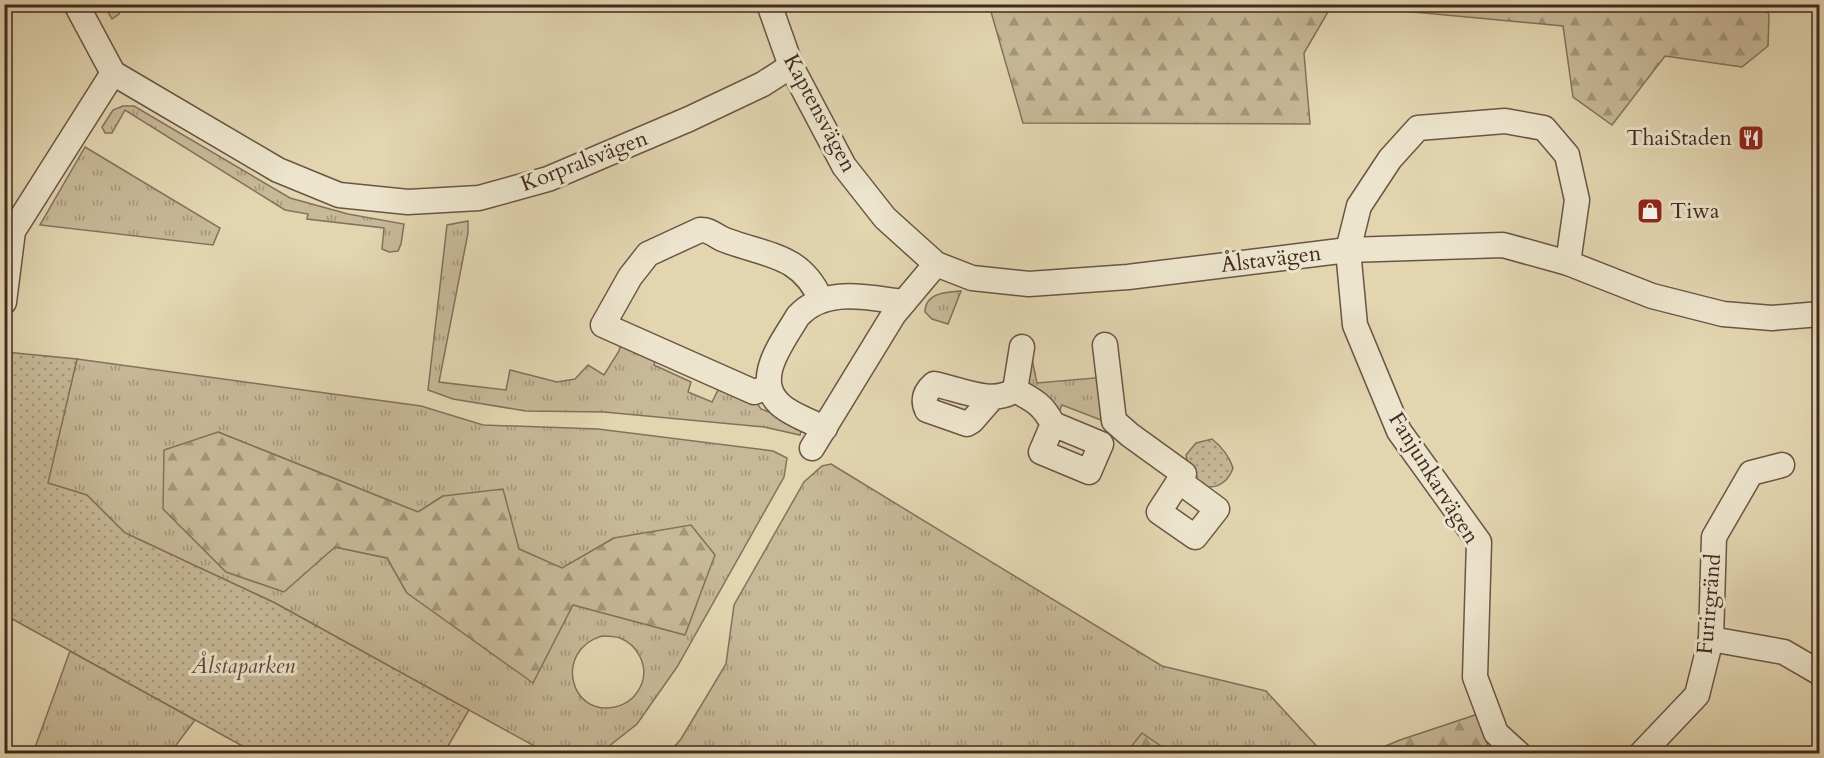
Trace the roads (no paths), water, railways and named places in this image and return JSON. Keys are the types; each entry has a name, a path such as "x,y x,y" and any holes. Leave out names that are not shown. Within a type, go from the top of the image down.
{"street":[{"path":"4,302 13,231 113,73 76,4"},
{"name":"Kaptensvägen","path":"769,4 791,66 844,166 885,218 936,264"},
{"name":"Korpralsvägen","path":"113,73 278,170 339,195 408,202 479,198 548,179 689,119 763,84 791,66"},
{"name":"Fanjunkarvägen","path":"1520,753 1496,733 1475,678 1479,542 1399,431 1354,325 1348,250 1359,206 1390,159 1418,128 1505,121 1544,128 1567,155 1577,200 1568,262"},
{"path":"769,387 754,392 603,324 630,277 648,254 700,230 706,230 724,240 785,261 808,277 821,300"},
{"name":"Ålstavägen","path":"936,264 972,278 1029,284 1128,277 1348,250 1503,245 1568,262 1652,296 1723,314 1772,318 1820,314"},
{"path":"904,302 846,295 821,300 803,310 770,367 769,387 774,398 818,438 894,314 936,264"},
{"path":"1022,347 1004,394 1031,399 1047,411 1053,424 1101,444 1114,421 1105,345"},
{"path":"1114,421 1184,474 1179,481"},
{"name":"Furirgränd","path":"1641,753 1696,695 1711,639 1714,537 1752,473 1782,465"},
{"path":"1711,639 1784,652 1820,673"}],"place":[{"name":"ThaiStaden","path":"1751,138"},
{"name":"Tiwa","path":"1650,211"}],"park label":[{"name":"Ålstaparken","path":"243,666"}]}
